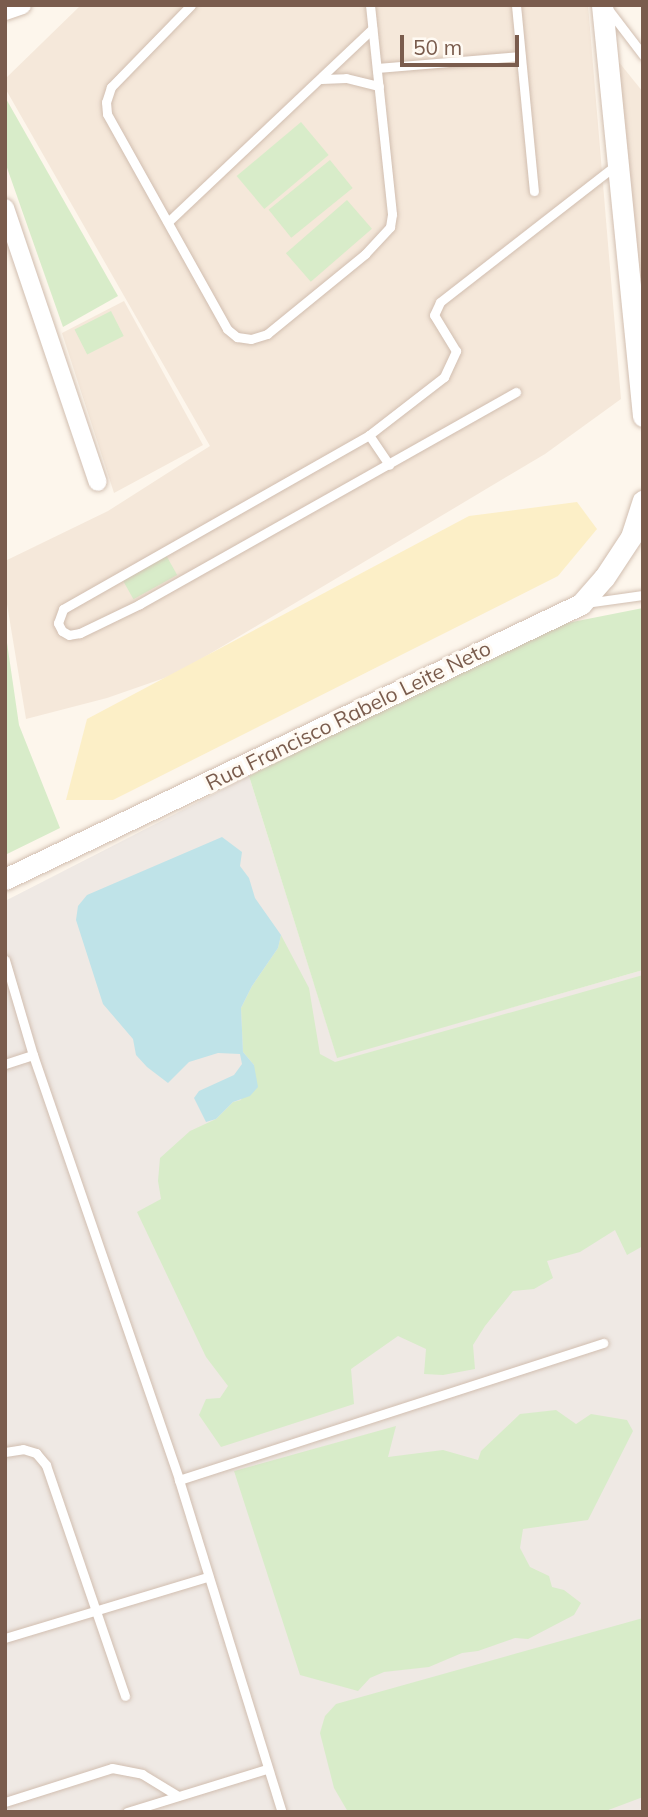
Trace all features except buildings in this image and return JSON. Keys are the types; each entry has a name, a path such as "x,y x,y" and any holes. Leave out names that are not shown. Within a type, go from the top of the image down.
{"street":[{"path":"5,11 22,5"},
{"path":"603,5 616,165 632,242 643,416"},
{"path":"5,208 98,482"},
{"name":"Rua Francisco Rabelo Leite Neto","path":"5,879 581,604 604,578 631,537 643,501"}],"lane":[{"path":"191,5 111,87 106,102 107,114 227,329 237,337 251,339 267,334 365,254 390,227 392,214 370,5"},
{"path":"516,5 534,191"},
{"path":"603,5 643,55"},
{"path":"168,222 372,29"},
{"path":"376,68 521,56"},
{"path":"321,79 346,78 379,86"},
{"path":"516,393 140,604 80,633 69,635 62,631 59,616 72,603 369,435 444,377 453,363 456,351 434,315 440,302 616,165"},
{"path":"369,435 389,465"},
{"path":"581,604 643,595"},
{"path":"5,960 33,1055 179,1480 282,1812"},
{"path":"5,1064 33,1055"},
{"path":"179,1480 603,1343"},
{"path":"5,1452 23,1449 36,1453 46,1465 125,1696"},
{"path":"5,1638 207,1577"},
{"path":"5,1802 112,1768 142,1774 178,1796"},
{"path":"127,1812 267,1769"}],"shaded area":[{"path":"81,5 588,5 621,399 545,454 176,674 107,698 26,719 5,592 5,561 108,511 210,446 5,88 5,79"},
{"path":"618,61 643,92 643,334"},
{"path":"124,301 203,445 114,493 62,333"},
{"path":"249,776 337,1057 643,970 643,1812 5,1812 5,901"}],"green space":[{"path":"5,97 118,296 63,327 5,162"},
{"path":"301,122 329,155 264,209 237,176"},
{"path":"330,160 353,188 291,238 269,210"},
{"path":"347,200 372,229 311,282 286,253"},
{"path":"111,311 124,336 87,355 74,330"},
{"path":"166,555 177,575 133,599 122,579"},
{"path":"643,608 643,970 337,1058 249,776 552,626"},
{"path":"5,629 19,725 60,828 5,855"},
{"path":"281,935 309,988 320,1054 335,1062 643,975 643,1246 627,1255 615,1230 580,1252 547,1261 553,1278 534,1289 513,1291 485,1326 473,1345 475,1369 443,1375 424,1374 426,1349 398,1336 351,1369 354,1404 221,1447 199,1415 206,1399 220,1398 228,1386 206,1357 137,1212 161,1199 158,1181 160,1158 190,1131 216,1119 233,1102 241,1100 254,1065 243,1052 241,1008 252,986 278,948"},
{"path":"556,1410 576,1424 591,1414 627,1420 633,1431 588,1520 523,1529 520,1548 530,1567 549,1576 552,1587 564,1590 581,1603 574,1615 528,1639 515,1638 478,1651 462,1653 429,1667 384,1672 370,1678 358,1691 300,1675 234,1471 396,1426 388,1457 443,1450 478,1460 481,1451 520,1414"},
{"path":"643,1618 643,1797 603,1812 348,1812 334,1788 320,1733 325,1716 336,1704"}],"sand":[{"path":"577,502 597,529 558,576 113,800 66,800 87,719 469,516"}],"water":[{"path":"222,837 242,852 240,866 249,878 255,898 281,935 278,948 252,986 241,1008 243,1052 254,1065 258,1087 250,1096 233,1102 216,1119 206,1122 194,1098 199,1091 234,1075 242,1064 240,1054 218,1053 189,1062 168,1083 147,1067 136,1055 133,1039 103,1004 76,920 78,906 87,895"}]}
